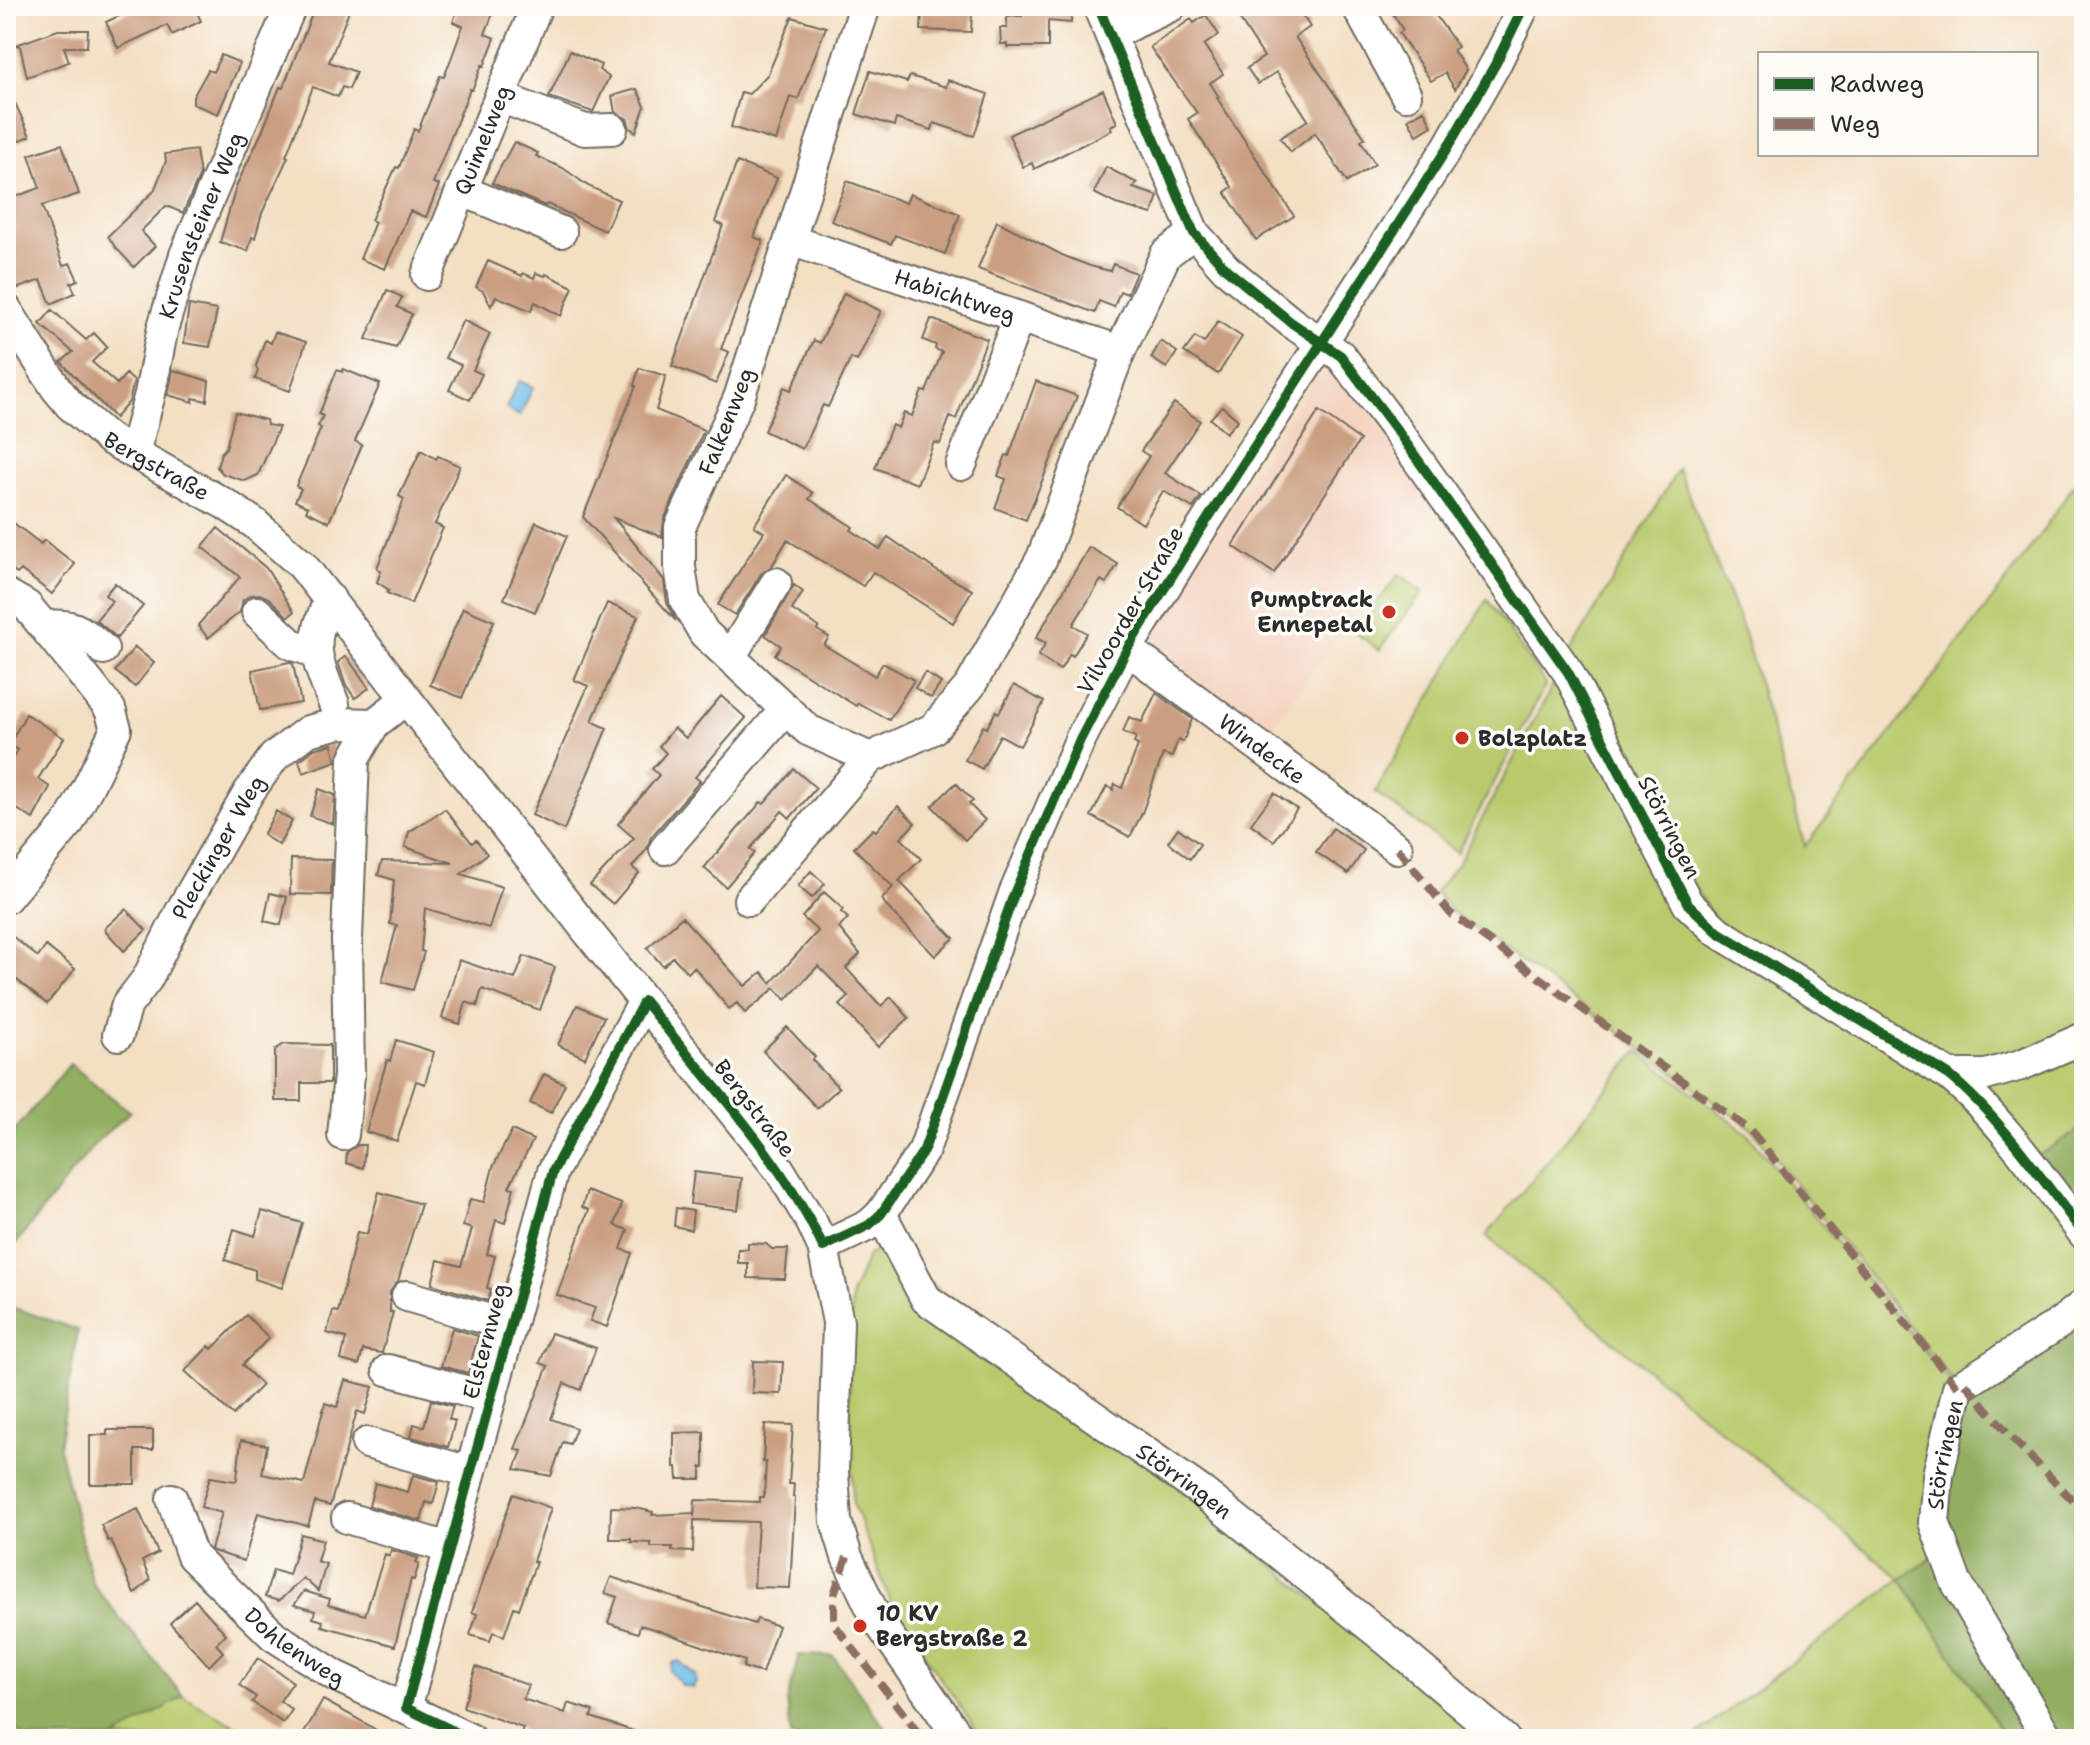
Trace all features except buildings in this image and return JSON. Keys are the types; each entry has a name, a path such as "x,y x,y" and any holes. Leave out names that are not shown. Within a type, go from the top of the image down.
{"street":[{"name":"Krusensteiner Weg","path":"134,453 163,327 185,255 291,6"},
{"name":"Quimelweg","path":"427,275 537,6"},
{"name":"Falkenweg","path":"865,6 739,398 680,527 680,567 685,600 704,633 808,730 870,758"},
{"name":"Störringen","path":"1098,6 1194,233 1226,269 1292,323 1341,356 1396,429 1568,672 1688,904 1718,932 1966,1088 2084,1234"},
{"path":"1111,34 1171,6"},
{"path":"1357,6 1406,95"},
{"name":"Vilvoorder Straße","path":"823,1247 869,1225 881,1214 924,1150 1014,894 1080,740 1127,649 1448,147 1524,6"},
{"path":"500,97 585,130 612,129"},
{"path":"461,190 561,232"},
{"path":"749,900 870,758 933,729 970,686 1042,558 1120,351 1166,254 1194,233"},
{"name":"Habichtweg","path":"790,240 1120,351"},
{"name":"Bergstraße","path":"6,309 40,365 70,405 109,439 254,523 302,565 779,1169 823,1247 838,1322 833,1472 836,1521 847,1557 876,1618 960,1739"},
{"path":"961,465 1019,317"},
{"path":"730,657 776,583"},
{"path":"6,594 27,606 44,626 110,709 116,729 68,824 6,898"},
{"path":"330,599 321,617 314,652 334,704"},
{"path":"257,612 291,644 314,652"},
{"path":"44,626 63,624 76,627 103,649"},
{"name":"Windecke","path":"1127,649 1397,848"},
{"path":"343,1135 349,1075 347,939 354,759 374,724 406,699"},
{"path":"665,849 786,709"},
{"name":"Pleckinger Weg","path":"118,1035 127,1005 147,979 181,911 249,792 274,757 308,731 340,723 374,724"},
{"name":"Elsternweg","path":"406,1708 553,1171 644,1001"},
{"path":"1949,1075 1986,1075 2021,1065 2084,1038"},
{"name":"Störringen","path":"881,1214 926,1299 1202,1492 1382,1636 1504,1739"},
{"path":"407,1296 510,1326"},
{"name":"Störringen","path":"2048,1739 1956,1582 1934,1522 1938,1475 1958,1388 2060,1323 2084,1304"},
{"path":"388,1370 491,1398"},
{"path":"367,1443 470,1472"},
{"name":"Dohlenweg","path":"172,1499 192,1556 274,1636 336,1676 470,1739"},
{"path":"347,1518 449,1548"}],"shaded area":[{"path":"1325,361 1346,380 1437,500 1270,730 1147,644"}],"green space":[{"path":"1678,469 1742,626 1805,846 2025,556 2084,470 2084,1034 1954,1069 1719,929 1565,661"},
{"name":"Pumptrack Ennepetal","path":"1399,574 1423,592 1379,650 1355,632"},
{"name":"Bolzplatz","path":"1487,599 1546,684 1457,853 1375,792"},
{"path":"1562,668 1685,907 1948,1078 2027,1165 2043,1153 2030,1160 1959,1079 2084,1044 2084,1739 1901,1580 2007,1739 1691,1739 1901,1579 1486,1236 1638,1051 1748,1134 1956,1389 1958,1387 1751,1128 1452,912 1435,892 1459,862"},
{"path":"70,1064 130,1112 97,1141 6,1256 6,1141"},
{"path":"2084,1127 2084,1231 2031,1160"},
{"path":"883,1244 1484,1739 983,1739 894,1611 853,1503 849,1364 852,1293 868,1256"},
{"path":"6,1305 78,1330 59,1447 92,1583 183,1696 114,1739 24,1739 6,1717"},
{"path":"2084,1307 2084,1739 2007,1739 1901,1579 1944,1550 1959,1389"},
{"path":"799,1655 833,1656 893,1739 797,1739 791,1736 787,1701"},
{"path":"183,1696 258,1739 114,1739"}],"water":[{"path":"519,381 533,387 520,416 506,408"},
{"path":"679,1661 695,1675 693,1688 683,1686 670,1671 672,1663"}],"marked path":[{"path":"1397,848 1450,913 1751,1131 1958,1388"},
{"path":"1965,1383 2014,1440 2084,1512"},
{"path":"847,1557 834,1594 834,1624 923,1739"}],"cycle path":[{"path":"1098,6 1194,233 1226,269 1292,323 1341,356 1396,429 1568,672 1688,904 1718,932 1949,1075 2003,1130 2084,1234"},
{"path":"470,1739 406,1708 553,1171 644,1001 764,1150 806,1213 823,1247 869,1225 881,1214 924,1150 1014,894 1080,740 1127,649 1448,147 1524,6"}],"place":[{"name":"Pumptrack Ennepetal","path":"1389,612"},
{"name":"Bolzplatz","path":"1462,738"},
{"name":"10 KV Bergstraße 2","path":"860,1626"}]}
